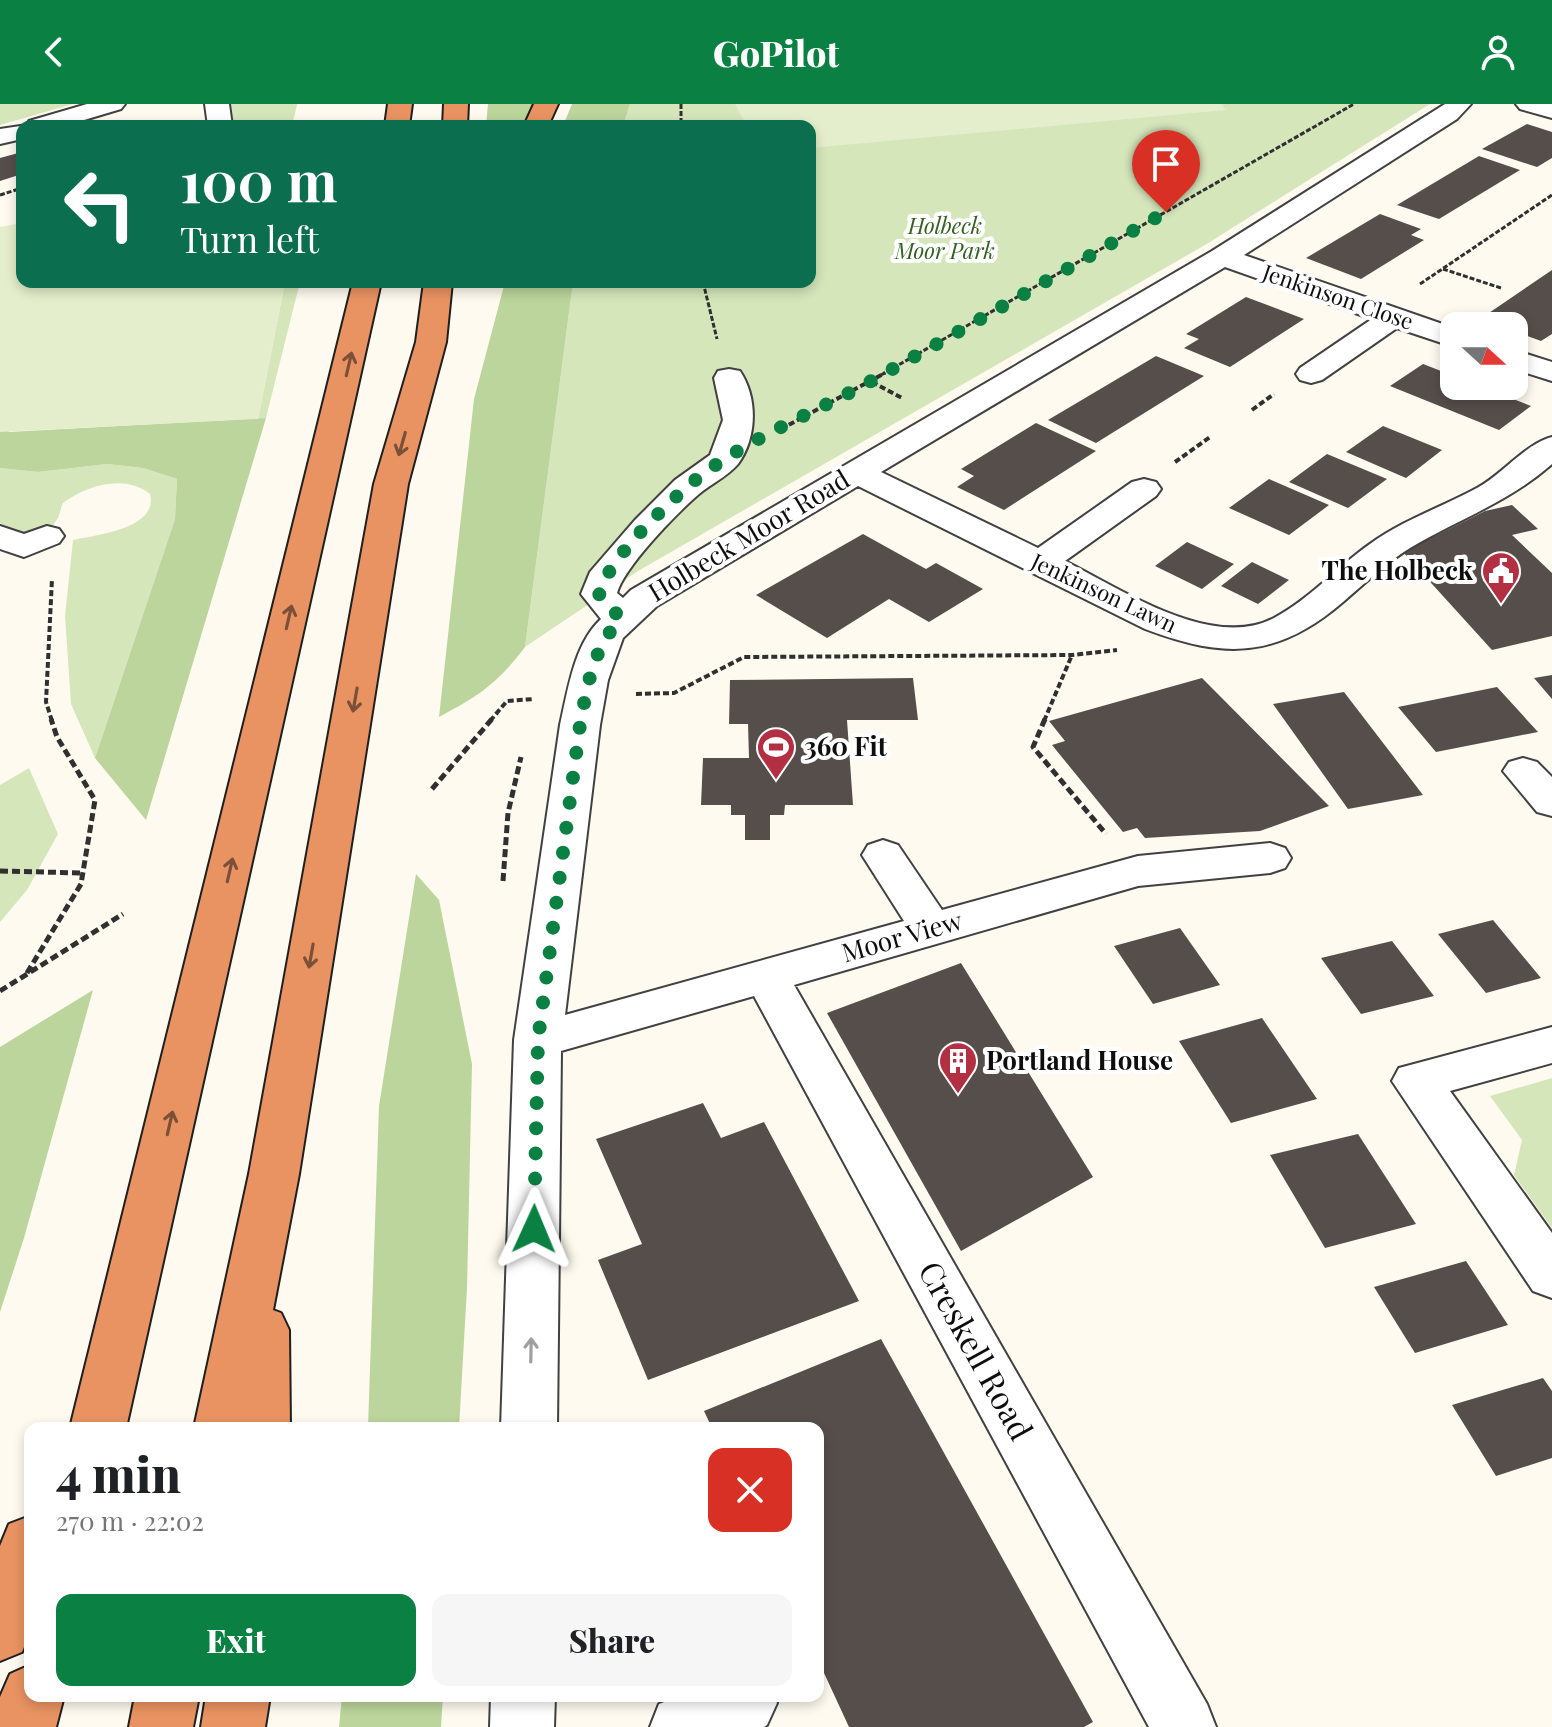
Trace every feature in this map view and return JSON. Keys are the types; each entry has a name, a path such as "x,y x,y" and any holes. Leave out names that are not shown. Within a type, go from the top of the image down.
{"highway":[{"path":"99,1422 366,288"},
{"path":"223,1422 262,1236 391,484 431,342 437,288"},
{"path":"431,342 457,288"},
{"path":"73,1422 152,1199"},
{"path":"262,1236 262,1422"},
{"path":"0,1630 24,1562"},
{"path":"24,1727 30,1702"},
{"path":"161,1727 166,1702"},
{"path":"233,1727 237,1702"}],"street":[{"path":"58,120 113,104"},
{"name":"Holbeck Moor Road","path":"529,1422 538,1040 585,697 606,634 644,598 1222,257 1459,104"},
{"path":"1528,104 1552,111"},
{"name":"Jenkinson Close","path":"1222,257 1440,333"},
{"path":"1311,374 1394,317"},
{"path":"1528,364 1552,372"},
{"path":"621,619 599,594 603,580 687,487 724,460 739,420 729,378"},
{"name":"Jenkinson Lawn","path":"856,472 1158,621 1218,639 1247,639 1272,633 1291,623 1383,550 1413,531 1489,495 1513,480 1552,447"},
{"path":"1040,563 1144,489"},
{"path":"1523,771 1552,802"},
{"path":"883,855 932,929"},
{"name":"Moor View","path":"538,1040 1138,871 1270,858"},
{"name":"Creskell Road","path":"766,976 1184,1727"},
{"path":"1552,1045 1416,1081 1552,1275"},
{"path":"522,1727 523,1702"},
{"path":"682,1727 745,1702"}],"path":[{"path":"724,460 871,381 1354,104"},
{"path":"1394,317 1416,295 1417,286 1552,195"},
{"path":"1442,269 1501,288"},
{"path":"705,288 729,378"},
{"path":"24,540 53,570 46,702 57,737 95,800 81,884 27,973"},
{"path":"432,789 507,701 674,693 744,657 1102,654 1120,649 1158,621"},
{"path":"1072,655 1033,747 1138,871"},
{"path":"0,871 83,873"},
{"path":"0,991 123,914"}],"green space":[{"path":"0,104 73,104 16,120 0,125"},
{"path":"204,104 297,104 293,120 207,120"},
{"path":"488,104 533,104 527,120 487,120"},
{"path":"572,104 630,104 625,120 565,120"},
{"name":"Holbeck Moor Park","path":"630,104 1430,104 1205,245 638,571 525,647 572,288 816,288 816,120 625,120"},
{"path":"735,104 1221,104 1226,110 816,147 816,120 744,120"},
{"path":"16,224 16,288 284,288 258,419 0,432 0,227"},
{"path":"284,288 298,288 266,418 258,419"},
{"path":"503,288 572,288 525,647 487,688 439,717 474,399"},
{"path":"0,382 9,432 266,418 146,820 95,758 175,519 177,479 143,468 107,464 38,472 0,468"},
{"path":"107,464 143,468 177,479 175,519 95,758 71,704 65,616 73,540 135,523 150,506 150,494 129,484 94,487 63,503 51,527 37,532 21,531 0,523 0,468 38,472"},
{"path":"29,768 58,834 27,890 0,922 0,785"},
{"path":"416,874 439,900 472,1064 467,1288 459,1422 368,1422 379,1106"},
{"path":"93,990 24,1238 0,1312 0,1047"},
{"path":"1552,1078 1552,1228 1514,1175 1522,1140 1490,1096"},
{"path":"341,1702 443,1702 441,1727 339,1727"}],"building":[{"path":"1527,124 1552,132 1552,158 1537,167 1482,149"},
{"path":"16,154 16,176 0,181 0,158"},
{"path":"1479,156 1520,170 1439,219 1397,205"},
{"path":"1380,214 1421,229 1411,235 1424,240 1361,279 1306,258"},
{"path":"1552,270 1552,334 1541,341 1528,336 1528,312 1490,312"},
{"path":"1246,297 1304,319 1230,367 1184,348 1199,339 1186,334"},
{"path":"1156,356 1204,376 1096,443 1048,420"},
{"path":"1423,364 1440,371 1440,400 1516,400 1531,406 1499,430 1390,386"},
{"path":"1036,423 1096,451 1004,510 957,487 974,476 961,469"},
{"path":"1383,426 1442,450 1406,478 1346,452"},
{"path":"1327,454 1387,479 1348,508 1289,482"},
{"path":"1269,479 1329,505 1289,535 1229,508"},
{"name":"The Holbeck","path":"1512,505 1538,529 1512,535 1552,573 1552,636 1492,650 1403,552 1485,511"},
{"path":"863,534 926,569 936,563 983,589 929,622 889,599 827,638 756,595"},
{"path":"1187,542 1234,564 1202,589 1155,566"},
{"path":"1252,562 1289,580 1258,604 1221,586"},
{"path":"1552,675 1552,699 1534,678"},
{"name":"360 Fit","path":"913,678 918,720 847,720 853,805 785,805 784,815 770,815 770,840 745,840 745,815 731,815 731,805 701,805 703,758 749,758 748,724 729,724 730,680"},
{"path":"1202,678 1329,806 1260,831 1145,838 1137,828 1123,832 1052,745 1065,741 1049,721"},
{"path":"1497,687 1538,732 1436,752 1398,707"},
{"path":"1344,692 1423,795 1348,809 1273,704"},
{"path":"1493,920 1541,978 1486,993 1438,934"},
{"path":"1180,928 1220,985 1153,1004 1114,946"},
{"path":"1392,941 1434,996 1361,1014 1321,958"},
{"name":"Portland House","path":"961,963 1093,1177 961,1251 827,1013"},
{"path":"1262,1018 1317,1099 1231,1123 1179,1041"},
{"path":"703,1103 721,1138 764,1122 859,1301 648,1380 598,1260 642,1244 596,1139"},
{"path":"1358,1134 1416,1224 1325,1248 1270,1155"},
{"path":"1466,1261 1508,1325 1415,1353 1374,1287"},
{"path":"881,1339 1093,1722 1084,1727 849,1727 824,1673 824,1422 709,1422 704,1411"},
{"path":"1543,1378 1552,1391 1552,1458 1496,1476 1452,1405"}],"place":[{"name":"The Holbeck","path":"1501,605"},
{"name":"360 Fit","path":"776,781"},
{"name":"Portland House","path":"958,1095"}],"route":[{"path":"534,1229 538,1040 580,725 589,680 606,634 621,619 599,594 603,580 647,527 687,487 724,460 871,381 1166,212"}]}
